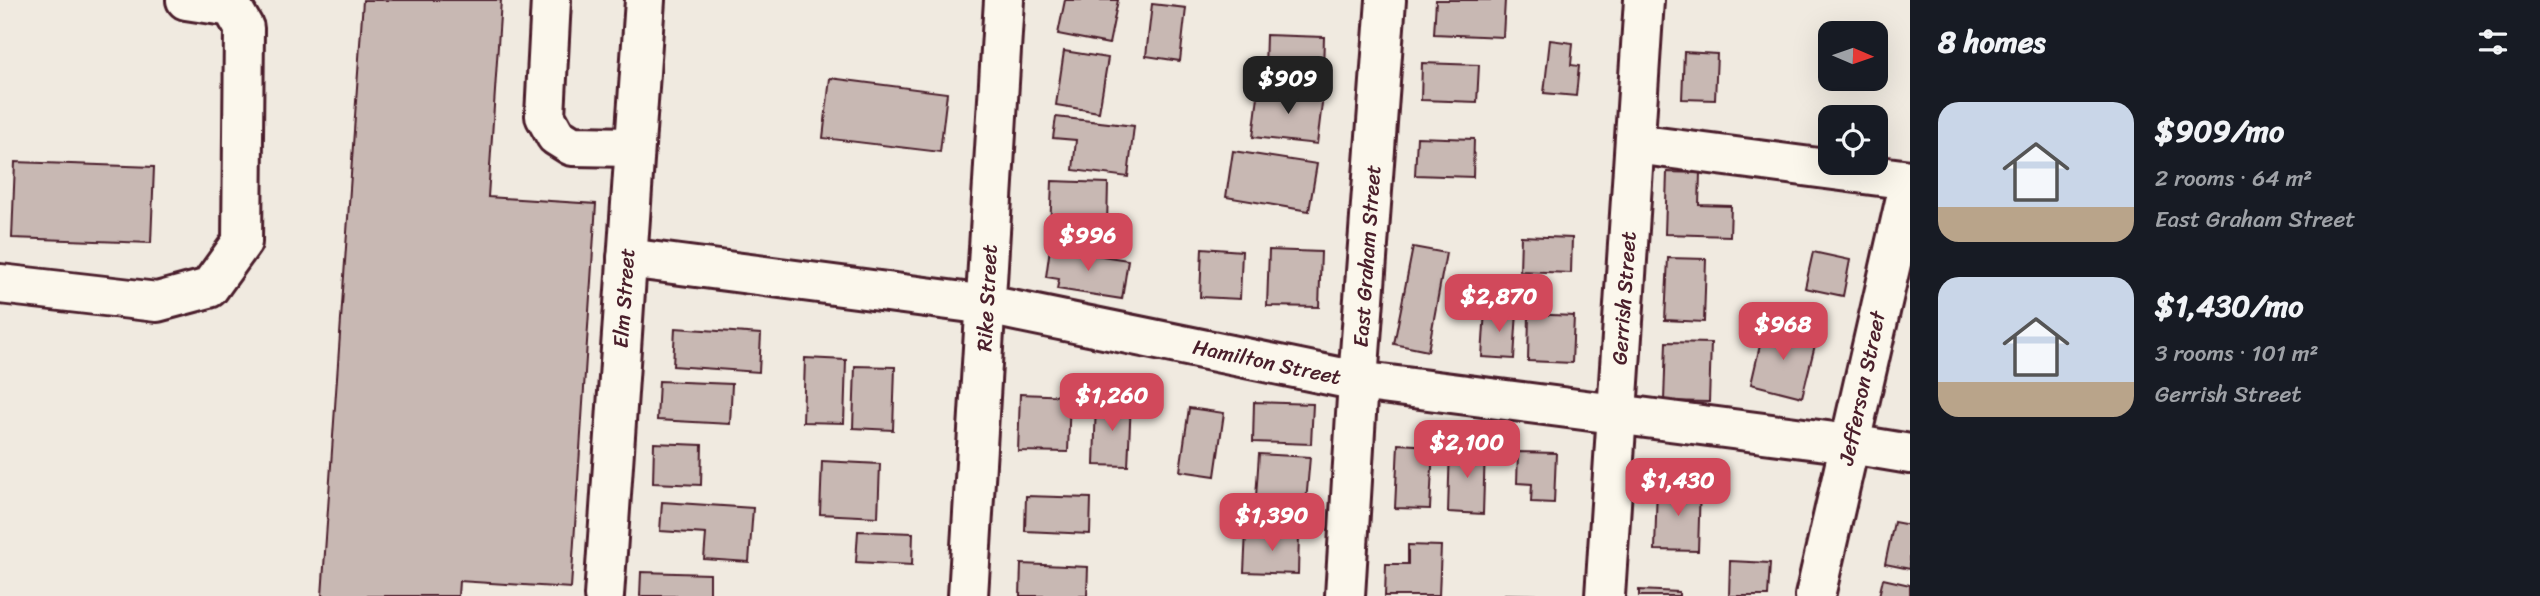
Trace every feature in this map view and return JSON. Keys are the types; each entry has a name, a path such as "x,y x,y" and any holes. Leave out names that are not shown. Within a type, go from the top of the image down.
{"street":[{"path":"0,284 157,302 209,288 242,242 244,28 232,7 186,0"},
{"path":"551,0 545,116 556,136 572,146 634,147"},
{"name":"Elm Street","path":"604,596 645,0"},
{"name":"Rike Street","path":"968,596 1004,0"},
{"name":"East Graham Street","path":"1345,596 1386,0"},
{"name":"Gerrish Street","path":"1605,596 1644,0"},
{"path":"1635,144 1910,180"},
{"name":"Jefferson Street","path":"1815,596 1910,180"},
{"name":"Hamilton Street","path":"627,258 987,305 1358,381 1850,443 1910,454"}],"building":[{"path":"363,0 501,0 488,197 596,204 571,588 459,581 458,596 322,596"},
{"path":"1065,0 1118,0 1109,44 1058,34"},
{"path":"1436,0 1505,0 1503,37 1434,34"},
{"path":"1152,4 1186,8 1180,61 1146,56"},
{"path":"1266,35 1324,37 1323,71 1265,69"},
{"path":"1550,40 1573,43 1571,65 1579,66 1576,96 1544,93"},
{"path":"1064,51 1108,58 1099,112 1056,105"},
{"path":"1684,52 1717,54 1715,100 1682,99"},
{"path":"1422,63 1479,65 1477,102 1421,100"},
{"path":"830,78 947,93 940,152 823,138"},
{"path":"1259,88 1323,95 1317,144 1253,137"},
{"path":"1056,117 1134,126 1128,177 1073,170 1076,140 1053,138"},
{"path":"1417,137 1474,139 1473,177 1415,175"},
{"path":"1233,151 1317,164 1309,211 1226,197"},
{"path":"15,162 154,167 151,243 12,238"},
{"path":"1667,172 1700,173 1699,205 1731,206 1730,236 1665,234"},
{"path":"1052,181 1108,183 1107,226 1086,225 1086,232 1050,231"},
{"path":"1521,236 1572,238 1571,273 1520,271"},
{"path":"1413,247 1446,253 1428,351 1394,344"},
{"path":"1050,248 1128,260 1122,299 1057,289 1059,279 1046,277"},
{"path":"1202,248 1242,251 1240,299 1200,297"},
{"path":"1269,250 1321,252 1319,307 1267,306"},
{"path":"1813,252 1850,260 1843,296 1805,288"},
{"path":"1668,258 1706,259 1704,322 1665,320"},
{"path":"1485,309 1517,311 1514,359 1482,357"},
{"path":"1529,314 1574,316 1572,363 1528,361"},
{"path":"675,328 761,334 759,372 673,366"},
{"path":"1764,328 1816,341 1802,397 1751,384"},
{"path":"1666,342 1711,343 1709,402 1664,401"},
{"path":"805,358 846,360 844,423 803,422"},
{"path":"855,366 895,367 893,430 853,428"},
{"path":"659,381 732,384 730,424 657,420"},
{"path":"1020,394 1070,396 1068,452 1018,451"},
{"path":"1096,401 1131,402 1128,466 1094,465"},
{"path":"1254,402 1313,404 1311,444 1253,442"},
{"path":"1189,408 1224,413 1215,476 1180,471"},
{"path":"654,443 702,445 701,485 653,483"},
{"path":"1398,444 1433,446 1430,509 1395,508"},
{"path":"1450,446 1485,447 1483,514 1448,512"},
{"path":"1518,452 1556,453 1554,503 1531,502 1532,484 1517,483"},
{"path":"1259,454 1310,457 1305,514 1255,511"},
{"path":"822,461 880,464 878,517 820,514"},
{"path":"1657,485 1700,486 1698,551 1655,550"},
{"path":"1026,496 1091,498 1090,534 1025,531"},
{"path":"662,502 753,508 749,562 704,559 706,534 660,531"},
{"path":"1894,522 1910,525 1910,569 1885,564"},
{"path":"858,531 913,533 912,565 856,562"},
{"path":"1246,531 1299,533 1298,574 1244,572"},
{"path":"1408,545 1441,546 1439,596 1385,596 1386,564 1408,564"},
{"path":"1730,561 1770,563 1768,596 1729,596"},
{"path":"1021,564 1088,567 1087,596 1020,596"},
{"path":"641,572 710,574 710,596 640,596"},
{"path":"1883,579 1910,585 1910,596 1879,596"},
{"path":"1639,590 1679,592 1679,596 1639,596"},
{"path":"1542,595 1542,596 1505,596"}]}
